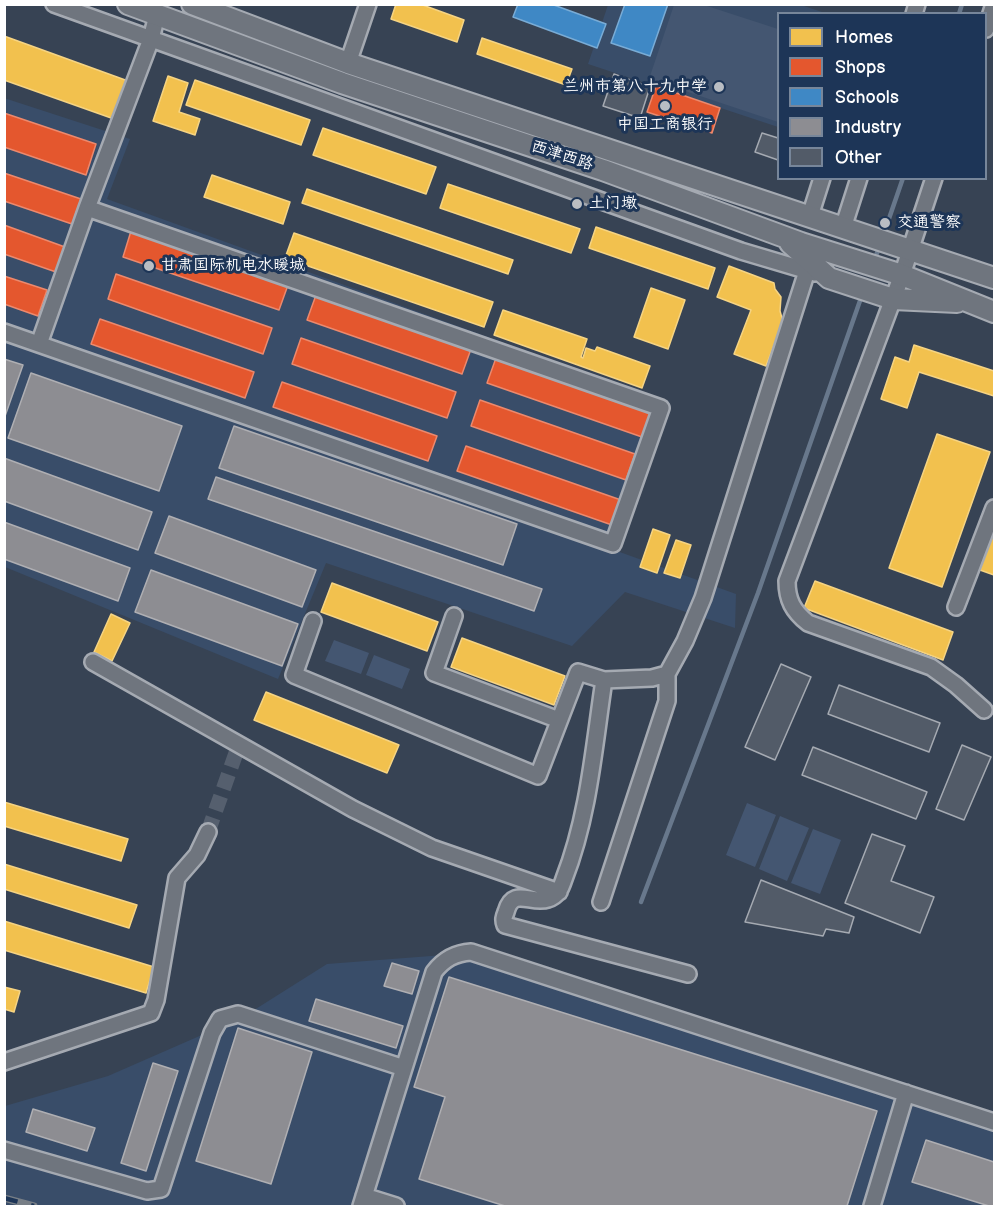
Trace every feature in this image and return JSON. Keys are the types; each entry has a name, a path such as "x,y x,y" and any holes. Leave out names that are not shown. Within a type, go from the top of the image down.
{"main road":[{"name":"西津西路","path":"128,4 342,83 603,170 784,237 896,273 994,312"},
{"name":"西津西路","path":"192,4 348,63 994,278"},
{"path":"784,237 829,278 892,299 971,302"}],"street":[{"path":"54,4 741,251 829,278"},
{"path":"348,63 368,4"},
{"path":"987,26 994,4"},
{"path":"39,344 157,15"},
{"path":"810,216 821,180"},
{"path":"851,230 859,180"},
{"path":"933,180 905,248 896,273 892,299 787,581 787,594 798,615 808,623 931,667 984,710"},
{"path":"4,332 613,544 661,408 87,208"},
{"path":"601,902 667,700 667,674 685,641 703,598 807,271"},
{"path":"956,607 994,508"},
{"path":"454,616 434,673 559,720"},
{"path":"313,621 294,675 538,776 578,672 604,680 652,678 667,674"},
{"path":"93,662 237,749 432,848 559,892"},
{"path":"604,680 585,808 575,852 559,892 547,900 516,898 508,904 505,926 688,974"},
{"path":"4,1062 151,1013 156,1000 177,878 197,855 208,832"},
{"path":"396,1206 362,1201 434,972 447,959 462,953 471,952 994,1122"},
{"path":"4,1150 147,1191 161,1189 212,1033 220,1019 238,1014 404,1068"},
{"path":"872,1206 906,1093"}],"shaded area":[{"name":"兰州市第八十九中学","path":"798,4 822,12 777,12 777,127 588,64 608,5"},
{"name":"兰州市第八十九中学","path":"674,5 704,5 777,29 777,122 649,79"},
{"path":"4,98 130,139 107,199 670,403 617,551 736,594 735,628 625,592 572,646 326,563 278,679 5,567"},
{"path":"334,640 369,653 361,674 325,661"},
{"path":"374,655 410,669 402,689 366,675"},
{"path":"747,803 776,815 755,867 726,855"},
{"path":"780,816 809,828 787,881 759,869"},
{"path":"813,829 841,840 820,894 791,883"},
{"path":"470,943 994,1113 994,1206 5,1206 5,1106 108,1076 243,1017 327,964 444,955"}],"building: Homes":[{"path":"396,4 420,4 464,20 457,42 391,19"},
{"path":"4,36 128,81 114,119 4,80"},
{"path":"482,38 572,69 566,85 477,54"},
{"path":"168,76 188,83 179,112 200,119 195,135 153,121"},
{"path":"195,80 310,120 301,145 186,105"},
{"path":"323,128 436,167 426,194 313,155"},
{"path":"212,175 290,202 283,224 204,197"},
{"path":"448,184 580,229 571,253 440,208"},
{"path":"307,189 513,260 508,274 302,203"},
{"path":"596,227 715,268 708,289 589,248"},
{"path":"294,233 493,302 484,327 285,258"},
{"path":"729,266 774,283 781,297 780,311 783,322 766,366 734,354 751,310 717,297"},
{"path":"651,288 685,300 668,349 634,337"},
{"path":"503,310 587,339 581,357 583,358 586,348 595,351 597,347 650,366 642,388 494,335"},
{"path":"914,345 994,371 994,396 919,372 907,408 881,399 895,357 909,362"},
{"path":"937,434 990,452 942,587 889,568"},
{"path":"994,527 994,575 980,570"},
{"path":"653,529 670,535 657,573 640,567"},
{"path":"676,540 691,545 680,578 664,573"},
{"path":"815,581 953,632 943,660 804,608"},
{"path":"332,583 438,622 427,651 321,612"},
{"path":"111,614 130,623 112,661 94,652"},
{"path":"462,638 565,676 554,705 451,667"},
{"path":"266,692 399,745 387,773 254,720"},
{"path":"4,802 128,839 121,861 4,826"},
{"path":"4,864 137,905 129,928 4,889"},
{"path":"4,921 154,967 146,993 4,950"},
{"path":"4,987 20,991 14,1012 4,1009"}],"building: Shops":[{"path":"656,86 720,108 712,133 647,112"},
{"path":"4,113 96,144 86,175 4,147"},
{"path":"4,173 81,199 72,224 4,201"},
{"path":"4,225 65,247 56,272 4,254"},
{"path":"131,231 288,285 279,310 123,257"},
{"path":"116,274 272,328 263,354 108,299"},
{"path":"4,276 47,290 38,316 4,304"},
{"path":"316,295 471,349 462,374 307,320"},
{"path":"100,319 254,372 245,398 91,344"},
{"path":"301,338 456,392 447,418 292,364"},
{"path":"496,358 651,412 642,437 487,383"},
{"path":"282,382 437,436 428,461 273,407"},
{"path":"480,400 635,454 626,480 471,426"},
{"path":"466,446 621,500 612,525 457,471"}],"building: Schools":[{"path":"518,4 551,4 606,24 597,48 513,17"},
{"path":"625,4 668,4 650,56 611,43"}],"building: Industry":[{"path":"4,359 23,365 4,419"},
{"path":"31,373 182,426 159,491 8,438"},
{"path":"234,426 517,524 503,565 219,468"},
{"path":"4,458 152,512 138,550 4,501"},
{"path":"216,477 542,589 534,611 208,499"},
{"path":"169,516 316,570 302,607 155,553"},
{"path":"4,522 130,568 118,601 4,559"},
{"path":"151,570 298,624 282,666 135,612"},
{"path":"392,963 419,971 412,994 384,986"},
{"path":"449,977 877,1111 847,1206 505,1206 419,1179 445,1097 414,1087"},
{"path":"316,999 403,1026 396,1048 309,1021"},
{"path":"238,1028 312,1052 271,1184 196,1161"},
{"path":"153,1063 178,1071 146,1171 121,1163"},
{"path":"33,1109 95,1128 87,1151 26,1132"},
{"path":"926,1140 994,1162 994,1206 912,1182"}],"building: Other":[{"path":"614,74 650,87 640,118 603,106"},
{"path":"762,133 777,138 777,160 755,152"},
{"path":"781,664 811,677 775,760 745,747"},
{"path":"839,685 940,723 929,752 828,714"},
{"path":"962,745 991,757 964,820 936,809"},
{"path":"813,747 927,792 916,819 802,775"},
{"path":"872,834 905,846 891,881 934,897 920,933 845,903"},
{"path":"761,880 854,917 849,933 826,929 823,936 745,922"}],"waterway":[{"path":"960,12 962,4"},
{"path":"883,236 902,180"},
{"path":"874,262 880,244"},
{"path":"641,902 758,593 862,295"}],"tunnel":[{"path":"208,832 236,753"}],"railway":[{"path":"4,1198 34,1206"}],"place":[{"name":"兰州市第八十九中学","path":"719,87"},
{"name":"中国工商银行","path":"665,106"},
{"name":"土门墩","path":"577,204"},
{"name":"交通警察","path":"885,223"},
{"name":"甘肃国际机电水暖城","path":"149,266"}]}
